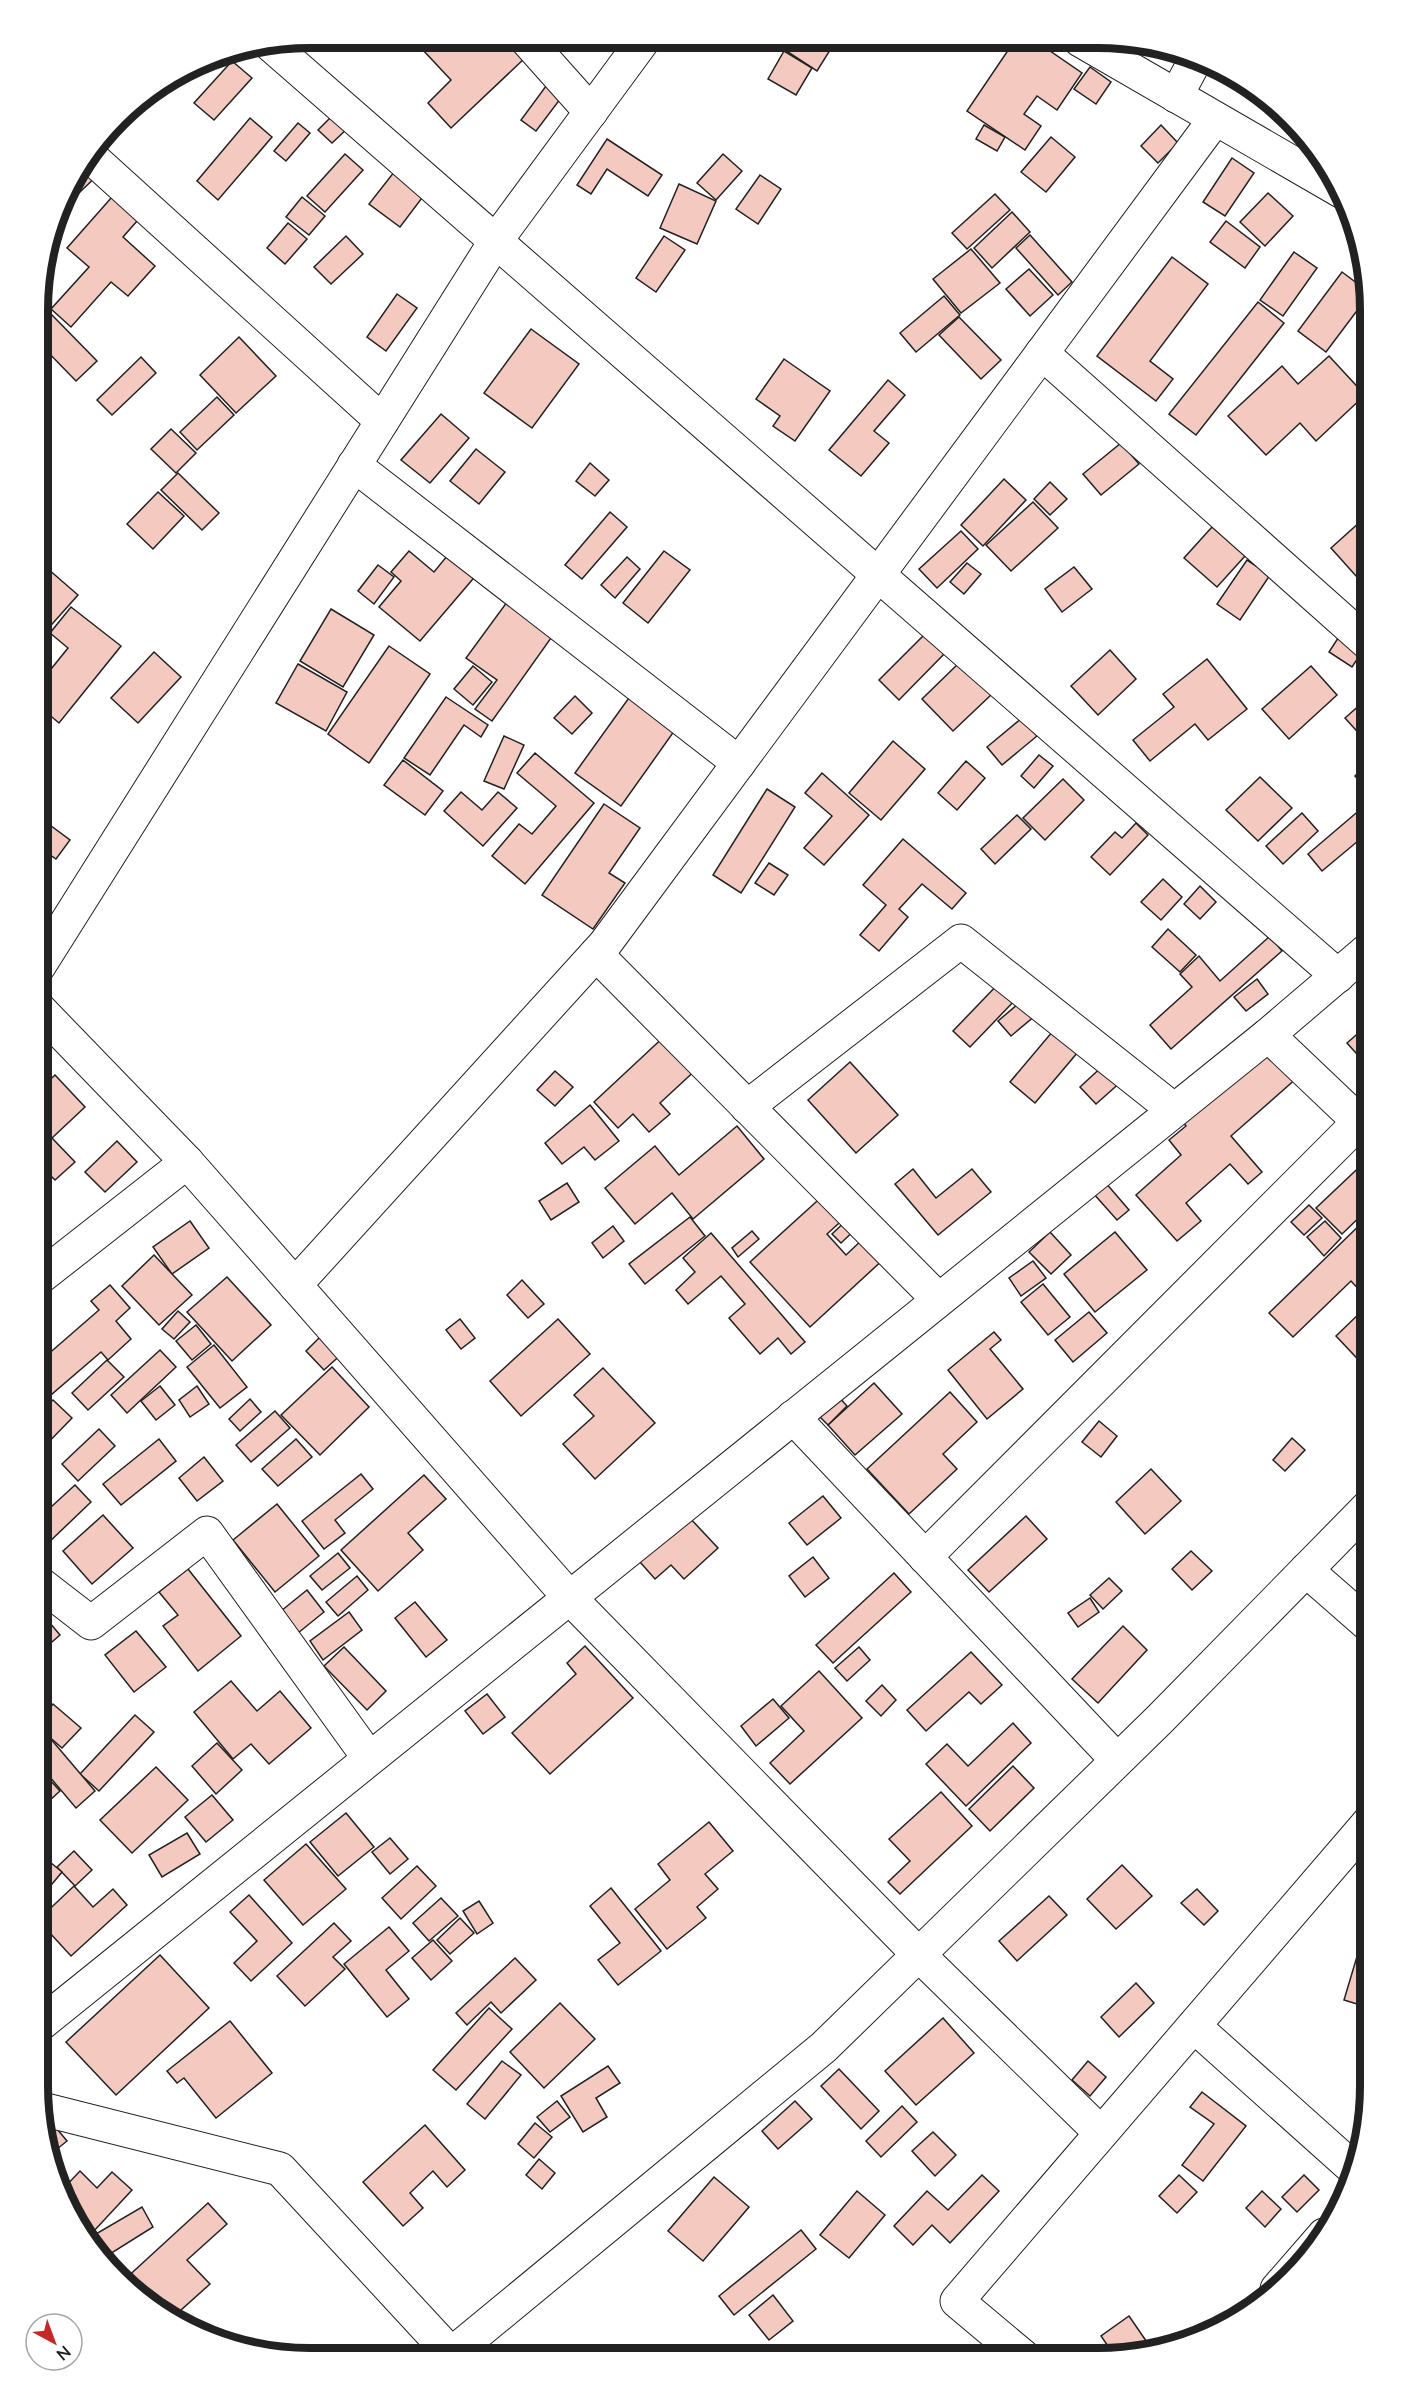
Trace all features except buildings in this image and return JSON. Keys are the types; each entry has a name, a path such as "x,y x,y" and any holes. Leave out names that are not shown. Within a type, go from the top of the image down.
{"street":[{"path":"534,48 591,112"},
{"path":"48,952 495,242 638,48"},
{"path":"1094,48 1327,183"},
{"path":"277,50 1338,976"},
{"path":"1176,96 1192,66"},
{"path":"295,1285 596,954 1215,119"},
{"path":"95,161 382,421"},
{"path":"1042,353 1360,636"},
{"path":"354,465 739,763"},
{"path":"747,1107 961,941 1174,1110"},
{"path":"596,954 938,1299"},
{"path":"48,2018 1268,1035 1360,957"},
{"path":"48,1018 187,1162 569,1597 918,1954 1101,2133"},
{"path":"1268,1035 1360,1122"},
{"path":"926,1557 1360,1132"},
{"path":"48,1271 187,1162"},
{"path":"793,1417 1117,1760"},
{"path":"458,2348 824,2047 1117,1760 1360,1515"},
{"path":"48,1590 91,1623 207,1533 369,1758"},
{"path":"1306,1570 1360,1617"},
{"path":"1013,2348 957,2301 1360,1833"},
{"path":"1194,2026 1348,2164"},
{"path":"49,2111 280,2169 444,2348"}]}
